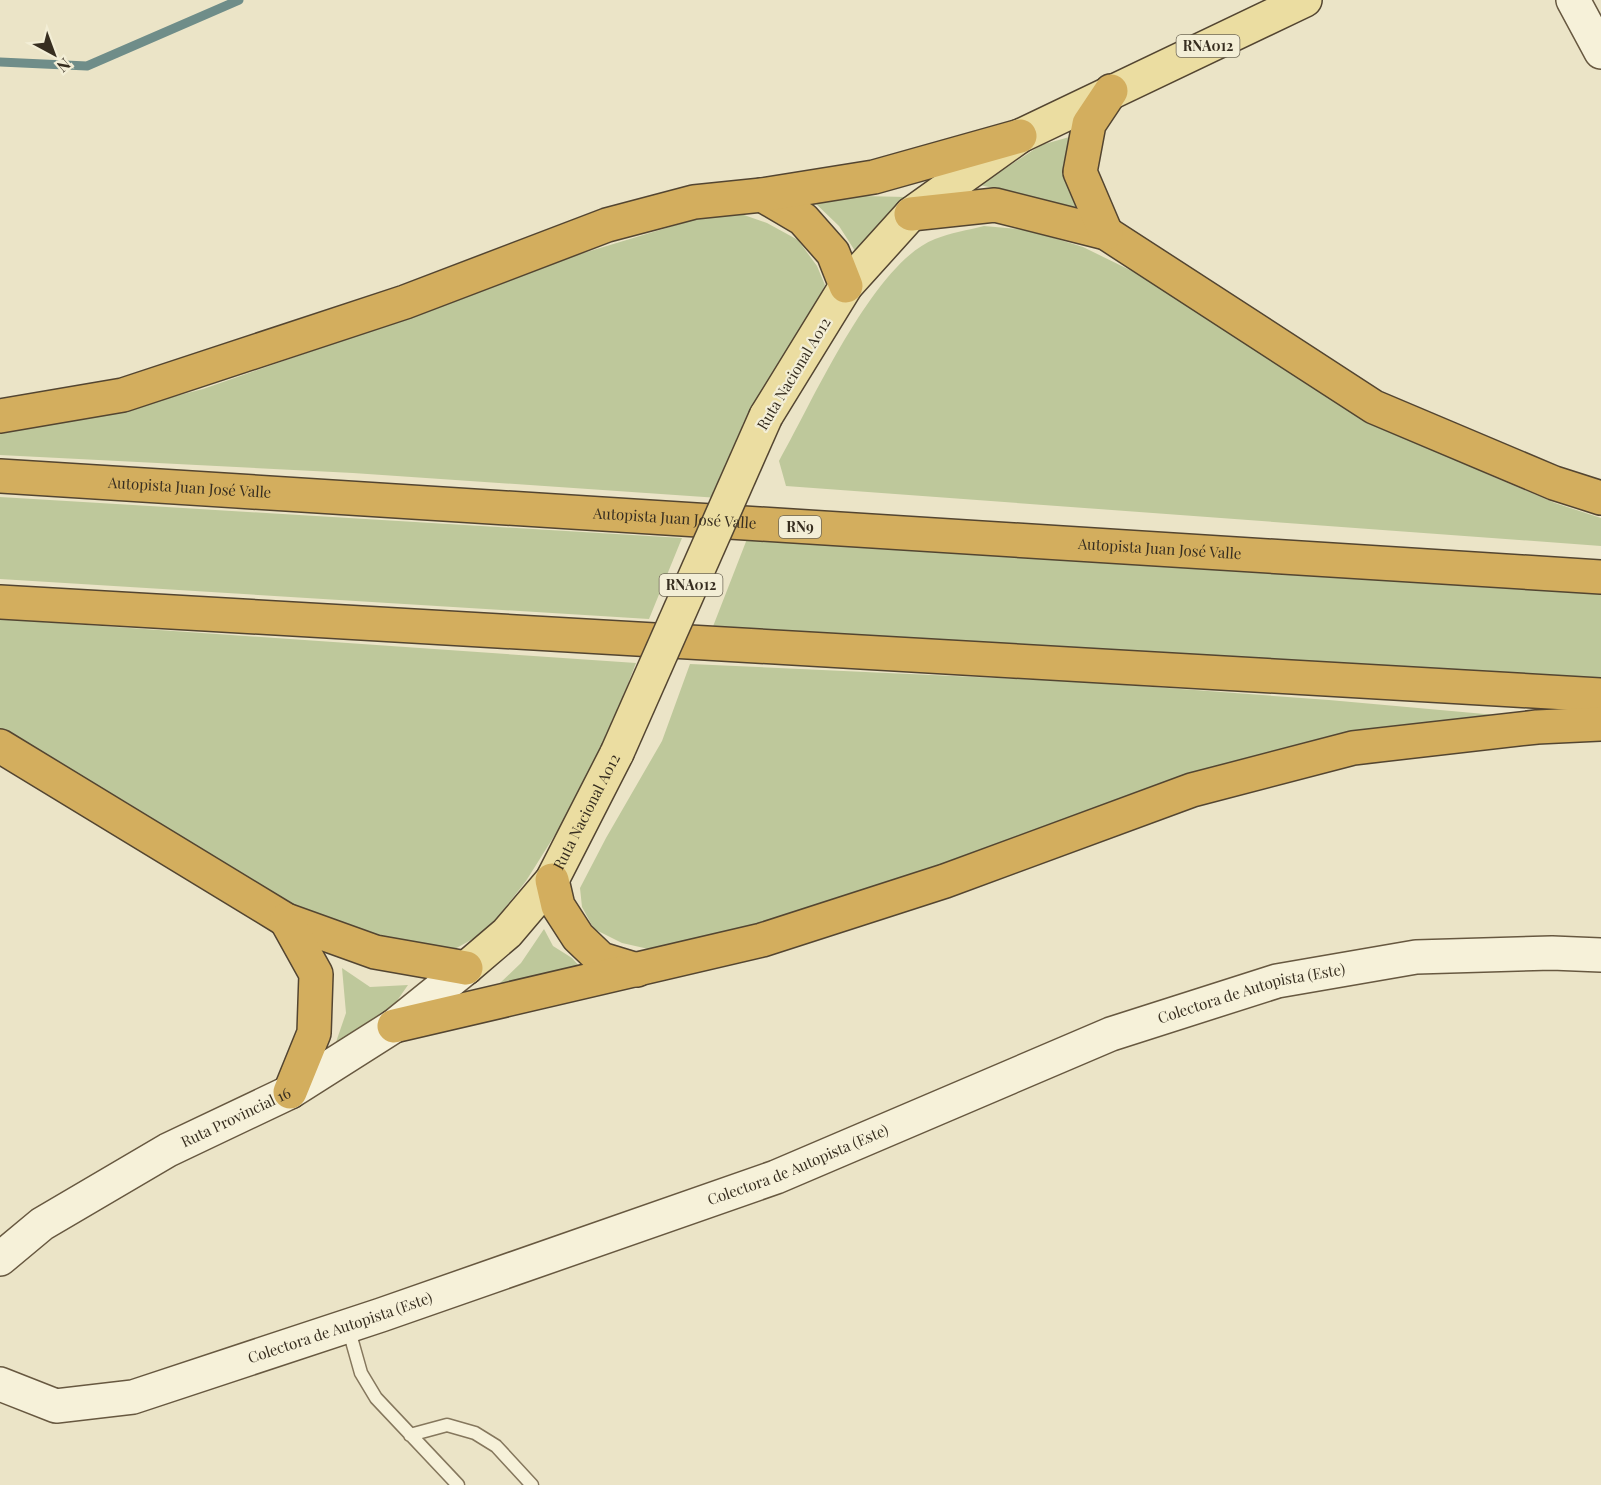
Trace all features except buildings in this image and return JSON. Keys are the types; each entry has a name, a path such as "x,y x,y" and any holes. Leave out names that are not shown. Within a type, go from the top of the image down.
{"highway":[{"path":"1106,233 1080,172 1089,124 1111,92"},
{"path":"0,416 123,395 405,302 607,225 694,202 762,195 874,177 1020,136"},
{"path":"762,195 803,219 833,253 846,286"},
{"path":"911,214 995,205 1106,233 1374,407 1554,483 1601,498"},
{"name":"Autopista Juan José Valle","path":"0,477 1601,577"},
{"path":"0,602 1601,695"},
{"path":"394,1026 762,940 945,881 1191,790 1353,748 1537,727 1601,724"},
{"path":"0,746 286,920 375,952 466,968"},
{"path":"552,880 558,906 578,937 601,959 638,970"},
{"path":"286,920 316,975 314,1034 290,1092"}],"main road":[{"name":"Ruta Nacional A012","path":"466,968 507,933 552,880 616,753 766,416 846,286 911,214 1020,136 1305,0"},
{"path":"1573,0 1601,52"},
{"name":"Colectora de Autopista (Este)","path":"0,1384 56,1406 133,1397 348,1326 776,1177 1111,1034 1277,981 1416,957 1552,953 1601,955"},
{"name":"Ruta Provincial 16","path":"0,1259 42,1224 168,1150 290,1092 394,1026 466,968"}],"lane":[{"path":"348,1326 361,1373 376,1398 458,1485"},
{"path":"410,1435 447,1425 475,1432 496,1446 532,1485"}],"green space":[{"path":"1073,136 1063,165 1077,211 1032,197 980,185 1041,145"},
{"path":"862,196 906,197 857,254 839,226 813,201"},
{"path":"716,213 744,215 767,223 798,240 817,266 825,285 719,498 353,473 0,455 0,433 91,418 203,389 395,322 557,261"},
{"path":"984,226 1028,230 1083,247 1189,299 1402,432 1489,475 1555,503 1601,518 1601,546 786,486 779,461 846,337 867,304 889,276 912,253 935,239"},
{"path":"0,497 682,538 649,619 0,579"},
{"path":"747,539 1601,591 1601,678 712,629"},
{"path":"0,619 636,663 606,740 563,822 526,881 487,931 453,950 419,945 339,927 281,901 216,864 128,803 0,730"},
{"path":"690,664 1086,682 1518,717 1418,726 842,905 653,950 622,943 594,929 582,907 580,888 662,741"},
{"path":"544,929 553,946 572,958 580,967 499,984 521,963"},
{"path":"342,968 370,987 408,985 385,1018 335,1045 346,1013"}],"waterway":[{"path":"0,62 87,66 239,0"}]}
